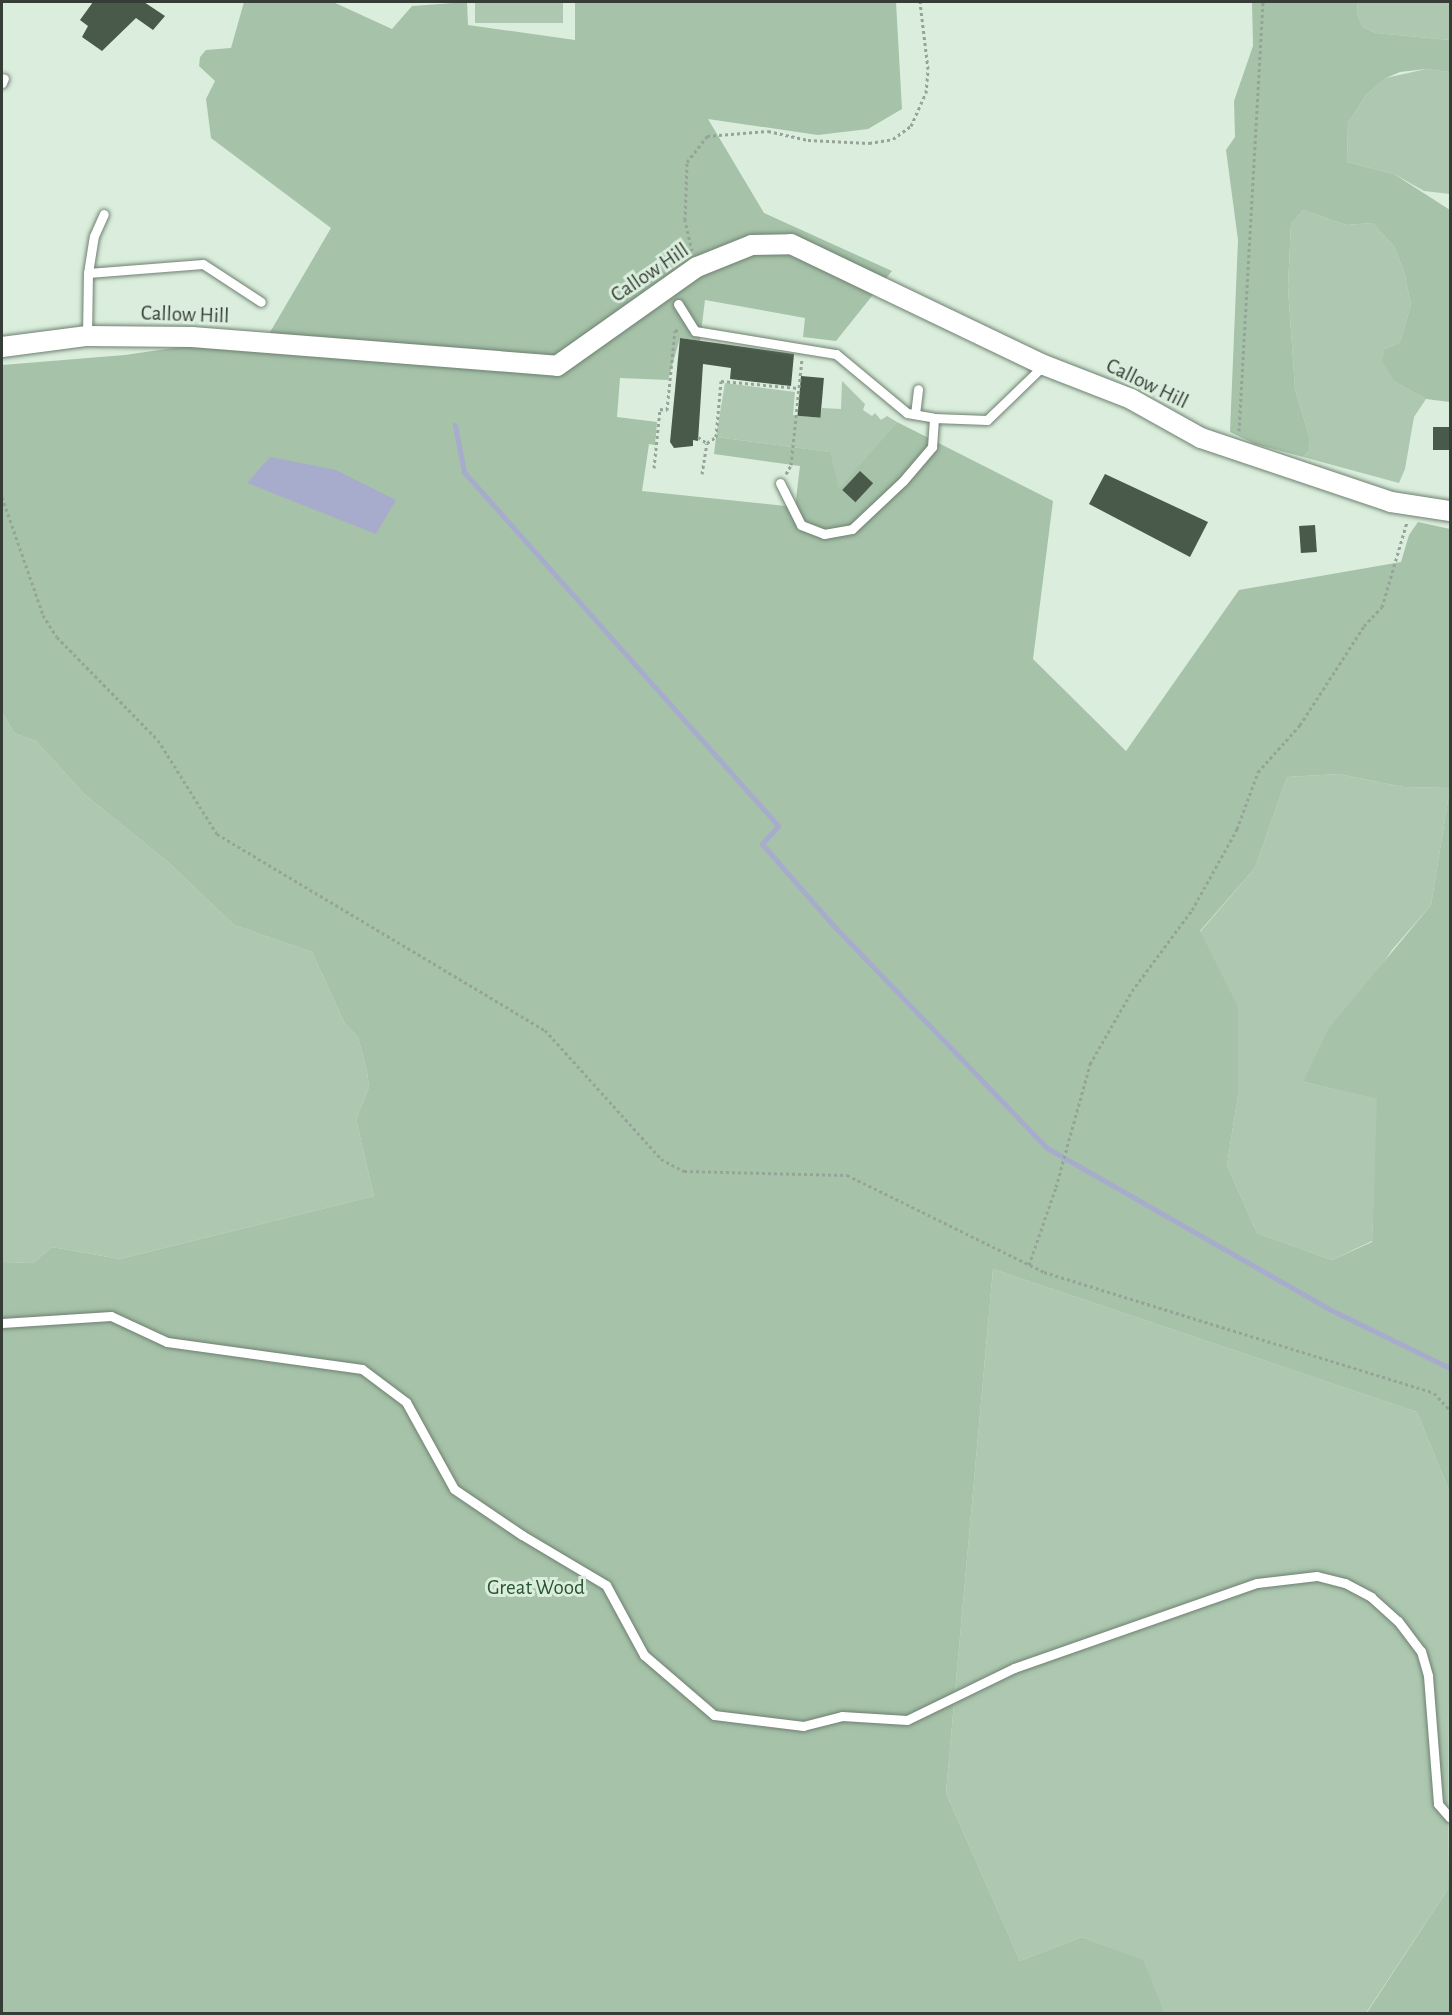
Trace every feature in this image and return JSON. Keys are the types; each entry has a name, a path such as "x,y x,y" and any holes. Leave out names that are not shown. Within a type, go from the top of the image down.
{"street":[{"name":"Callow Hill","path":"2,347 87,336 192,337 557,366 697,267 752,245 790,244 1044,364 1131,399 1202,438 1391,502 1450,511"}],"lane":[{"path":"87,336 88,273 94,236 104,214"},
{"path":"88,273 203,264 261,302"},
{"path":"678,304 695,331 803,347 849,357 908,412 934,418 987,420 1044,364"},
{"path":"915,414 918,389"},
{"path":"780,483 801,525 824,534 852,529 903,482 932,447 934,418"},
{"path":"2,1323 111,1316 167,1342 362,1369 406,1402 454,1489 606,1585 644,1655 714,1715 803,1726 842,1716 907,1720 1014,1668 1257,1584 1317,1576 1345,1583 1371,1596 1398,1621 1421,1651 1428,1676 1438,1804 1450,1818"}],"path":[{"path":"697,267 685,220 684,191 687,162 695,147 707,136 768,131 839,143 881,142 902,134 911,126 926,93 928,69 920,2"},
{"path":"1237,450 1263,2"},
{"path":"654,468 660,409 667,410 675,330 695,331"},
{"path":"780,483 791,465 803,347"},
{"path":"706,443 716,437 721,381 799,388"},
{"path":"698,437 706,443"},
{"path":"702,474 706,443"},
{"path":"2,497 43,615 57,637 158,740 218,834 545,1030 662,1159 684,1171 847,1175 1029,1265 1434,1393 1450,1410"},
{"path":"1029,1265 1056,1187 1090,1064 1132,991 1192,910 1237,829 1258,772 1300,725 1364,626 1382,607 1412,504"}],"green space":[{"name":"Great Wood","path":"244,2 333,2 392,29 412,6 467,2 468,25 575,40 575,2 896,2 902,109 868,129 818,135 708,119 764,213 892,271 836,341 803,337 805,318 705,300 700,341 680,338 668,380 620,378 617,417 657,422 655,445 649,444 642,491 795,507 800,466 714,454 716,437 830,452 839,489 897,422 1053,501 1033,659 1126,751 1239,590 1401,562 1409,535 1418,522 1450,529 1450,788 1450,1493 1417,1412 993,1269 946,1793 1020,1961 1082,1937 1143,1960 1165,2013 2,2013 2,1262 33,1263 52,1247 120,1259 374,1196 356,1120 369,1087 367,1072 358,1037 345,1024 312,952 234,925 168,862 84,794 36,741 14,733 2,712 2,365 125,355 269,334 331,228 211,138 206,99 215,81 199,66 200,57 206,50 231,48","holes":["1339,774 1403,787 1450,788 1431,905 1329,1028 1303,1082 1377,1099 1372,1242 1332,1260 1257,1233 1227,1165 1238,1095 1238,1007 1200,931 1255,868 1287,777"]},
{"path":"475,2 563,2 563,23 475,23"},
{"path":"1252,2 1358,2 1357,14 1363,27 1376,33 1450,40 1450,72 1426,69 1400,72 1386,78 1366,95 1348,123 1347,162 1394,174 1450,210 1450,402 1426,399 1395,382 1382,361 1385,349 1400,342 1411,305 1404,272 1394,246 1372,223 1346,225 1303,210 1291,224 1288,287 1295,389 1310,439 1309,451 1303,457 1255,444 1230,432 1238,240 1226,150 1235,137 1234,101 1253,46"},
{"path":"1358,2 1450,2 1450,40 1376,33 1363,27 1357,14"},
{"path":"1426,69 1450,72 1450,194 1424,191 1394,174 1347,162 1348,123 1366,95 1386,78"},
{"path":"1303,210 1346,225 1372,223 1394,246 1404,272 1411,305 1400,342 1385,349 1395,382 1426,399 1414,417 1405,469 1399,483 1303,457 1309,451 1310,439 1295,389 1288,287 1291,224"},
{"path":"842,381 865,404 863,410 872,416 875,413 881,420 887,416 897,422 839,490 829,452 716,437 725,383 795,392 793,415 820,418 822,408 841,409"},
{"path":"2,712 14,733 36,741 84,794 168,862 234,925 312,952 345,1024 358,1037 367,1072 369,1087 356,1120 374,1196 120,1259 52,1247 33,1263 2,1262"},
{"path":"1339,774 1403,787 1450,788 1431,905 1392,950 1303,1082 1378,1099 1372,1241 1332,1260 1257,1233 1227,1165 1238,1095 1200,932 1255,868 1287,777"},
{"path":"993,1269 1417,1412 1450,1493 1448,1889 1366,2013 1165,2013 1142,1960 1082,1937 1020,1961 946,1793"},
{"path":"1450,1718 1450,2013 1366,2014 1448,1889"}],"water":[{"path":"270,457 336,470 396,500 376,534 247,483"}],"building":[{"path":"93,2 144,2 165,16 153,30 136,18 102,51 82,37 88,26 80,20"},
{"path":"680,338 794,354 791,386 730,379 731,368 703,364 698,441 693,440 693,446 674,448 670,442"},
{"path":"801,376 824,378 820,418 798,416"},
{"path":"1433,427 1450,427 1450,450 1433,450"},
{"path":"860,471 873,483 855,502 842,490"},
{"path":"1105,474 1208,522 1190,557 1089,504"},
{"path":"1315,525 1317,552 1301,553 1299,526"}],"waterway":[{"path":"455,425 464,472 778,826 762,844 832,924 1047,1148 1329,1309 1450,1368"}]}
